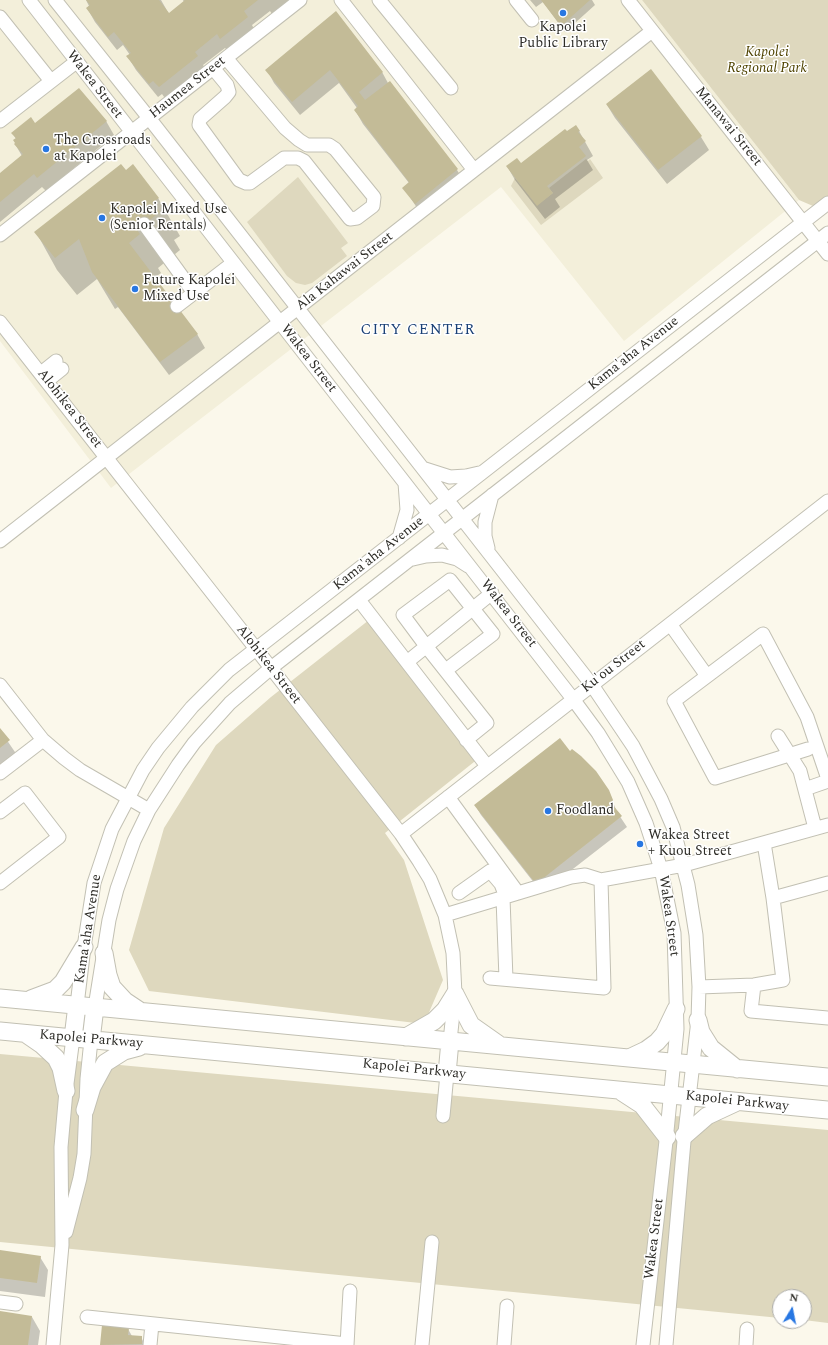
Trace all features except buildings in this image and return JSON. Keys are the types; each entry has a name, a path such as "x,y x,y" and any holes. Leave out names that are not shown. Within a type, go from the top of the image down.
{"main road":[{"path":"26,1000 45,995 63,982 84,947"},
{"path":"104,953 112,987 125,1001 140,1011"},
{"path":"406,1037 434,1021 445,1010 455,994"},
{"path":"455,994 471,1025 501,1046"},
{"path":"0,998 828,1077"},
{"path":"73,1038 77,1005"},
{"path":"91,1040 95,1007"},
{"path":"628,1058 646,1050 657,1042 664,1034 676,1009"},
{"path":"698,1020 701,1032 711,1048 737,1069"},
{"name":"Kapolei Parkway","path":"0,1031 828,1110"},
{"path":"24,1033 42,1045 56,1058 63,1076 66,1091"},
{"path":"447,1074 450,1041"},
{"path":"85,1110 92,1087 105,1063 124,1051 145,1045"},
{"path":"618,1090 642,1105 666,1139"},
{"path":"684,1139 706,1116 738,1102"}],"street":[{"name":"Wakea Street","path":"29,0 492,593 598,733 628,782 646,823 662,869 674,933 677,1029 643,1345"},
{"name":"Wakea Street","path":"55,0 425,469 592,685 633,746 648,772 673,827 684,865 696,935 699,987 698,1020 684,1139 666,1345"},
{"name":"Haumea Street","path":"0,235 300,0"},
{"path":"342,0 474,170"},
{"path":"379,0 451,88"},
{"path":"516,0 532,20"},
{"name":"Manawai Street","path":"628,0 803,221 823,237 828,254"},
{"path":"0,17 51,81"},
{"name":"Ala Kahawai Street","path":"0,541 299,309 652,31"},
{"path":"213,68 227,85 228,92 225,97 200,119 199,125 239,180 250,183 284,158 298,158 304,161 350,219 357,218 373,206 374,197 335,148 329,145 307,146 299,140 285,128 226,58"},
{"path":"0,122 76,62"},
{"name":"Kama'aha Avenue","path":"77,1005 94,883 102,856 112,829 127,798 147,765 177,724 223,676 256,649 828,203"},
{"path":"144,224 194,293"},
{"name":"Kama'aha Avenue","path":"95,1007 109,920 120,881 134,841 163,786 194,743 230,703 271,668 444,532 823,237"},
{"path":"177,306 233,263"},
{"name":"Alohikea Street","path":"0,322 401,834 430,879 446,915 454,953 455,994 450,1041"},
{"path":"44,377 59,365"},
{"path":"425,469 450,477 466,476 483,472"},
{"path":"399,538 407,510 405,483"},
{"path":"489,551 485,536 485,522 492,495"},
{"name":"Ku'ou Street","path":"401,834 828,501"},
{"path":"409,560 426,556 442,555 457,559 473,569"},
{"path":"446,670 493,634 450,580 403,615 426,646 487,722 466,740"},
{"path":"407,662 492,593"},
{"path":"359,600 487,766"},
{"path":"670,624 707,676"},
{"path":"805,790 828,780 807,717 763,634 674,701 715,778 808,750"},
{"path":"0,685 43,740 80,770 149,810"},
{"path":"446,915 585,875 601,880 684,865 822,826 805,790 800,771 778,736"},
{"path":"0,773 43,740"},
{"path":"0,812 24,793 59,837 0,883"},
{"path":"448,797 509,896 506,979"},
{"path":"699,987 754,985 783,980 773,898 764,843"},
{"path":"459,893 490,871 509,896"},
{"path":"490,978 604,988 601,880"},
{"path":"773,898 828,883"},
{"path":"754,985 751,1011 828,1018"},
{"path":"53,1345 62,1245 60,1162 66,1091 73,1038"},
{"path":"62,1245 80,1178 84,1154 85,1110 91,1040"},
{"path":"443,1116 447,1074"},
{"path":"422,1345 432,1242"},
{"path":"87,1317 347,1344 350,1291"},
{"path":"0,1302 16,1304"},
{"path":"504,1345 507,1306"},
{"path":"150,1345 152,1324"},
{"path":"746,1345 747,1330"}],"shaded area":[{"path":"0,0 642,0 799,200 624,341 501,187 111,488 0,341"}],"green space":[{"name":"Kapolei Regional Park","path":"642,0 828,0 828,203 813,206 799,200"},
{"path":"586,159 588,161 590,159 603,178 541,225 511,186 515,178 537,205 553,193 549,188"},
{"path":"298,177 348,243 341,248 347,256 312,283 305,285 296,283 287,276 247,222"},
{"path":"369,620 484,754 385,833 404,860 443,980 424,1024 149,991 129,950 164,828 216,745 271,697"},
{"path":"0,1054 828,1130 828,1323 812,1321 812,1289 772,1289 772,1317 0,1242"}],"place":[{"name":"Kapolei Public Library","path":"563,13"},
{"name":"The Crossroads at Kapolei","path":"46,149"},
{"name":"Kapolei Mixed Use (Senior Rentals)","path":"102,218"},
{"name":"Future Kapolei Mixed Use","path":"135,289"},
{"name":"Foodland","path":"548,811"},
{"name":"Wakea Street + Kuou Street","path":"640,844"}],"district":[{"name":"CITY CENTER","path":"418,331"}]}
